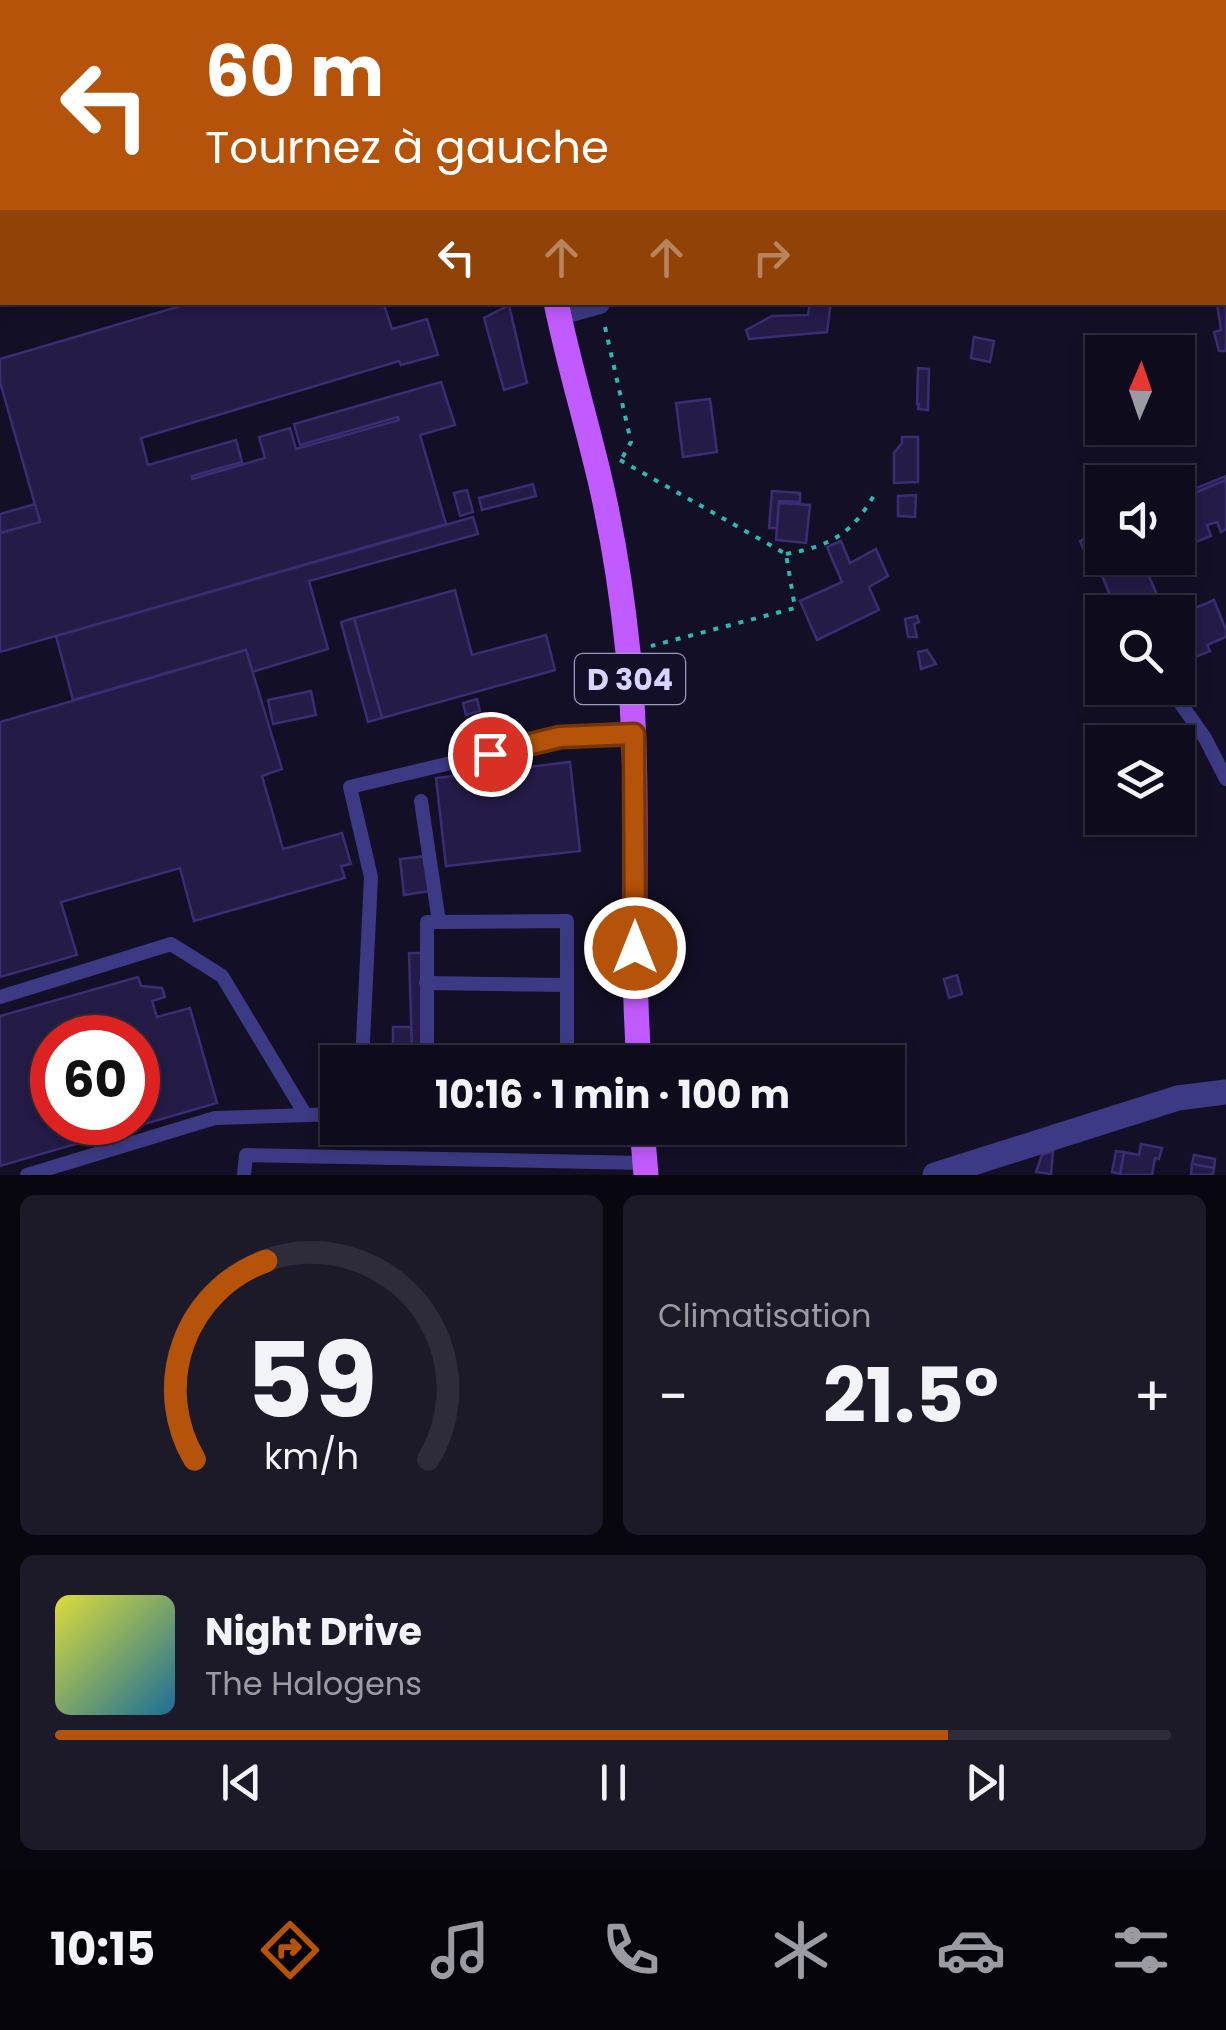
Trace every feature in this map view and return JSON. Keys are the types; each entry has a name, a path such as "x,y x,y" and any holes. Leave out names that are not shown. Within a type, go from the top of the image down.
{"main road":[{"name":"D 304","path":"557,308 615,556 628,652 634,734 638,1045"}],"street":[{"path":"557,308 601,311"},
{"path":"936,1175 1178,1098 1226,1092"}],"lane":[{"path":"1181,705 1226,779"},
{"path":"363,1045 371,877 350,786 560,737 634,734"},
{"path":"421,802 439,922"},
{"path":"427,1045 427,922 567,921 567,1045"},
{"path":"0,997 170,944 222,976 305,1114"},
{"path":"426,983 567,985"},
{"path":"27,1175 215,1118 320,1114"},
{"path":"244,1175 246,1154 646,1169"}],"path":[{"path":"601,311 632,442 621,460"},
{"path":"592,449 621,460 786,554 846,534 877,490"},
{"path":"628,652 795,608 786,554"}],"building":[{"path":"184,305 384,305 392,329 427,319 438,355 401,365 399,361 141,438 148,465 236,440 242,462 192,479 265,458 259,437 290,428 296,449 399,420 398,417 300,445 294,424 441,382 455,425 420,435 446,524 0,652 0,533 40,522 0,382 0,359"},
{"path":"509,305 527,383 504,390 484,318"},
{"path":"810,305 831,305 827,332 749,339 746,330 772,316 808,315"},
{"path":"1217,305 1226,305 1226,351 1219,351 1214,332 1221,330"},
{"path":"974,337 994,341 990,362 971,358"},
{"path":"918,368 929,369 928,410 918,409"},
{"path":"710,399 717,452 683,457 676,403"},
{"path":"902,437 918,437 918,482 894,483 894,453"},
{"path":"1226,476 1226,480 1195,493 1195,489"},
{"path":"1226,480 1226,529 1221,532 1217,522 1207,525 1211,536 1195,542 1195,493"},
{"path":"533,484 536,496 482,510 479,498"},
{"path":"467,490 473,512 460,516 454,493"},
{"path":"772,491 800,493 800,502 779,501 777,528 769,528"},
{"path":"916,495 915,517 898,516 898,496"},
{"path":"779,503 810,505 806,543 776,540"},
{"path":"35,504 40,522 0,533 0,514"},
{"path":"473,517 478,534 309,581 328,649 252,672 246,650 73,700 56,636"},
{"path":"841,541 850,563 876,549 888,576 869,587 879,610 817,640 800,601 842,582 827,547"},
{"path":"1102,575 1148,575 1157,595 1110,595"},
{"path":"455,590 472,655 546,635 555,670 382,718 354,618"},
{"path":"1214,600 1226,637 1207,645 1210,651 1195,657 1195,608"},
{"path":"917,616 917,637 908,637 905,619"},
{"path":"354,618 382,718 368,722 341,622"},
{"path":"246,650 282,769 262,776 283,849 342,833 351,864 341,866 345,878 194,921 180,868 61,902 77,955 0,977 0,722"},
{"path":"927,650 936,664 921,669 918,652"},
{"path":"311,691 316,715 273,724 268,700"},
{"path":"477,699 480,711 466,715 463,703"},
{"path":"570,762 580,851 446,866 436,778"},
{"path":"426,856 430,891 404,895 400,859"},
{"path":"409,953 421,953 424,1045 412,1045"},
{"path":"957,975 962,994 949,998 944,979"},
{"path":"138,977 141,986 162,988 165,997 152,1001 156,1015 30,1015 30,1145 72,1145 0,1166 0,1016"},
{"path":"190,1008 217,1103 160,1120 160,1016"},
{"path":"393,1027 411,1027 412,1045 393,1045"},
{"path":"1141,1144 1162,1148 1159,1159 1155,1158 1152,1175 1120,1175 1124,1152 1139,1155"},
{"path":"1053,1151 1051,1174 1036,1172 1042,1155"},
{"path":"1116,1151 1124,1152 1120,1174 1112,1172"},
{"path":"1194,1155 1215,1159 1214,1168 1192,1164"},
{"path":"1192,1164 1214,1168 1213,1175 1191,1175"}],"route":[{"path":"490,754 560,737 634,734 635,948"}]}
